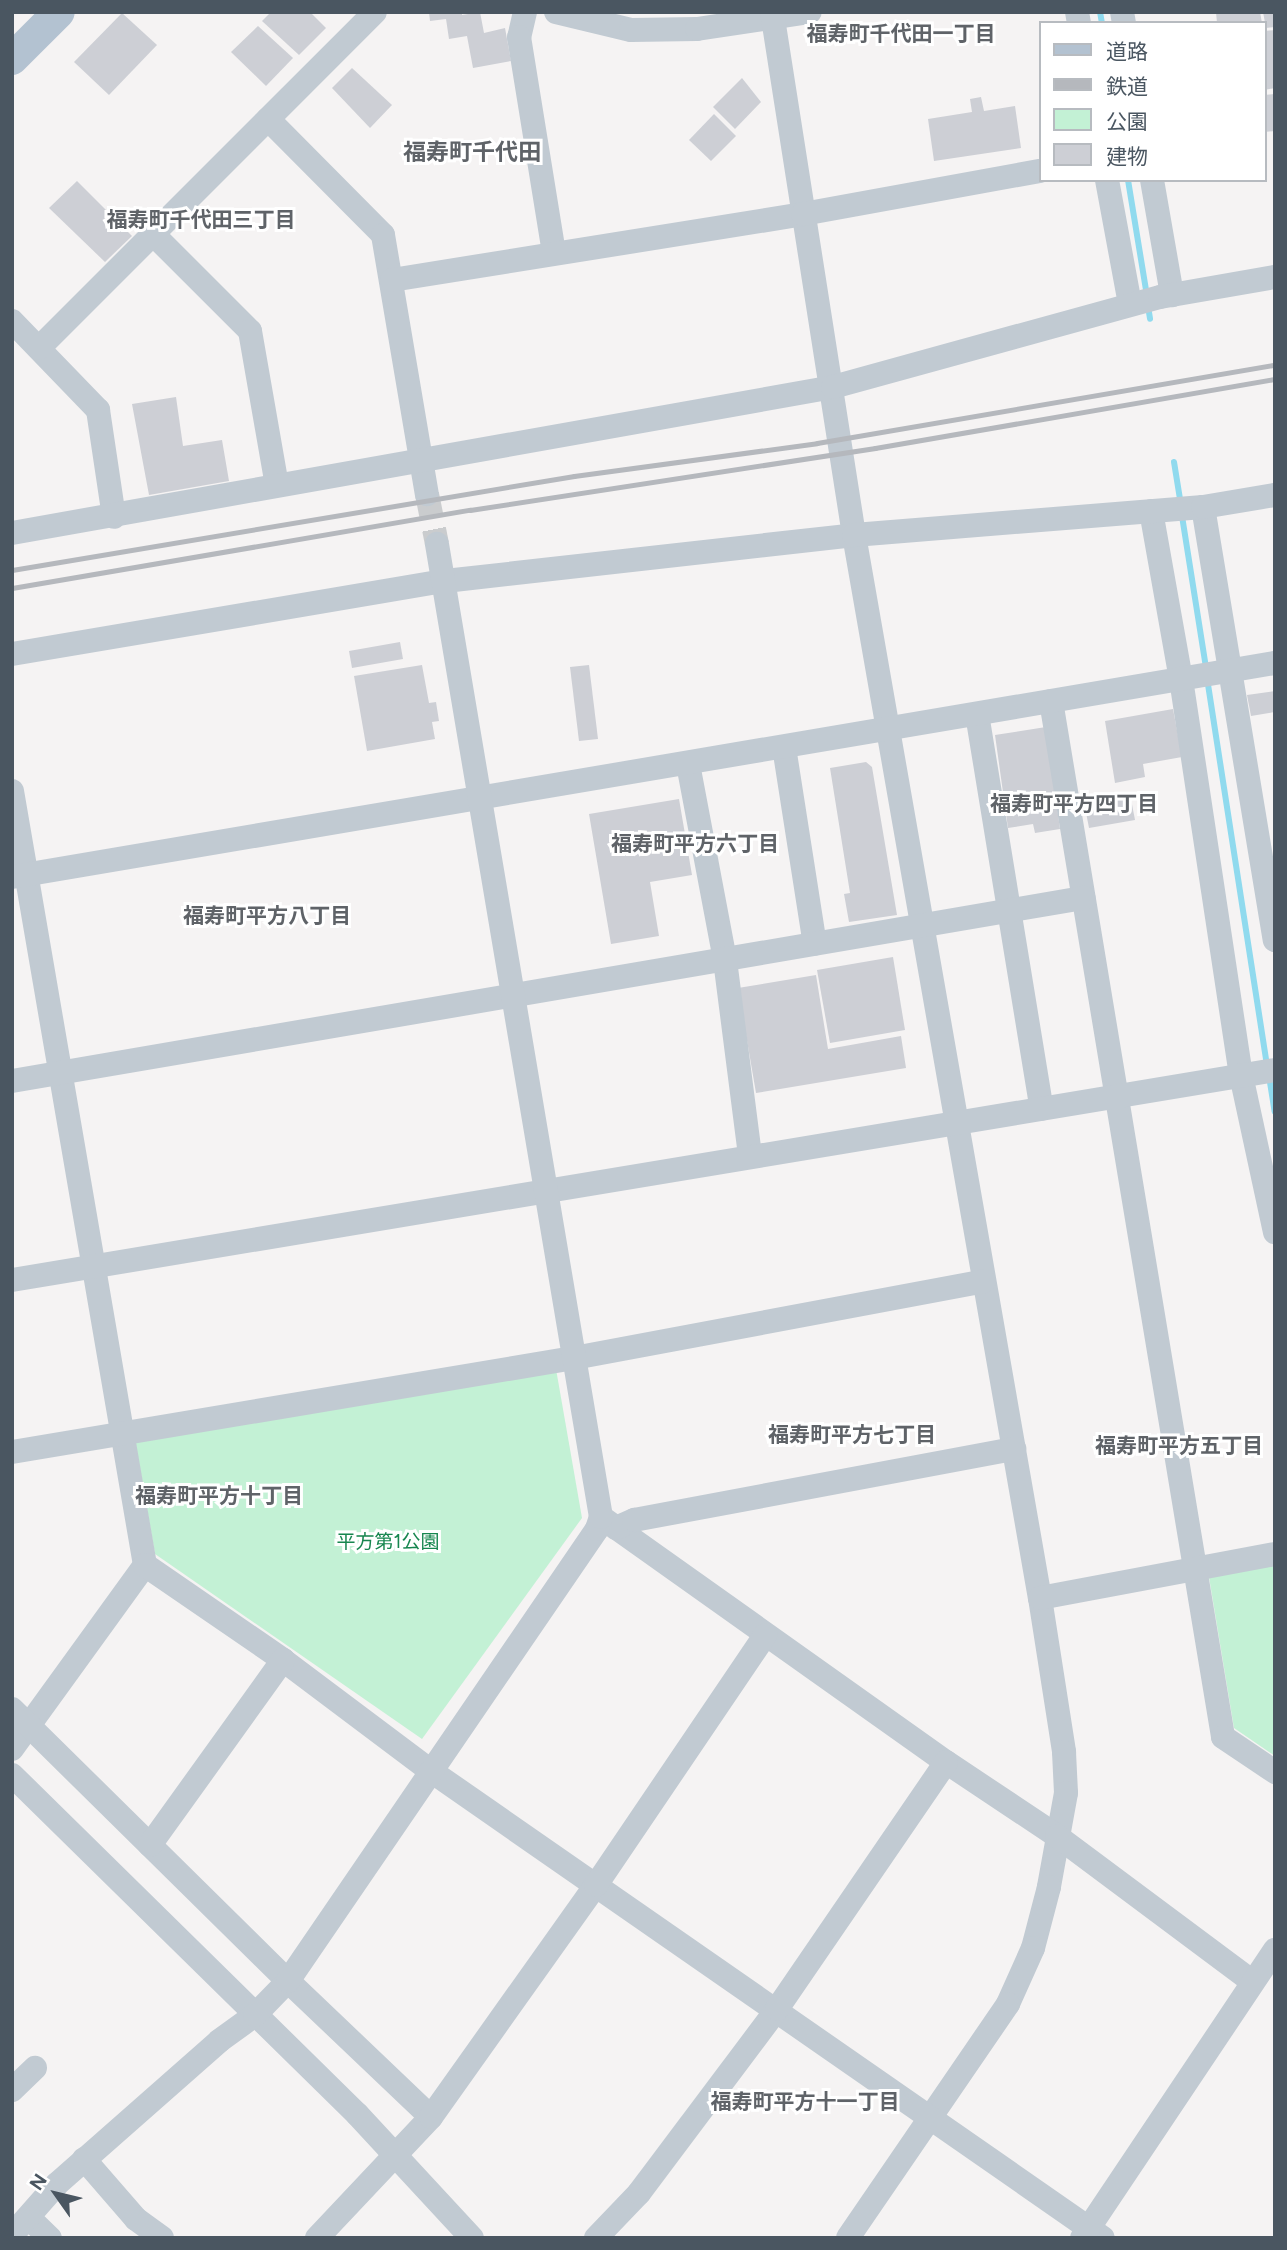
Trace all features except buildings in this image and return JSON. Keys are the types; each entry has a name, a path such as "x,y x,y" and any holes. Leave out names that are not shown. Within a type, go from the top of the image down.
{"main road":[{"path":"12,59 59,12"}],"street":[{"path":"38,348 375,12"},
{"path":"525,12 519,37 554,253"},
{"path":"556,12 631,30 697,29 810,12"},
{"path":"773,16 854,535 1040,1598 1064,1752 1066,1793 1049,1887 1033,1948 1008,2004 848,2238"},
{"path":"268,119 383,235 427,494"},
{"path":"392,280 803,214 1038,171"},
{"path":"1108,182 1150,300"},
{"path":"1150,300 1152,182"},
{"path":"153,234 250,331 277,485"},
{"path":"12,533 114,517 277,485 420,463 833,387 1150,300 1275,277"},
{"path":"12,321 98,410 114,517"},
{"path":"12,654 445,581 854,535 1199,507 1275,495"},
{"path":"1199,507 1206,674 1275,1232"},
{"path":"1160,510 1206,674 1269,868 1275,940"},
{"path":"437,544 574,1358 609,1522 946,1762 1058,1836 1253,1982"},
{"path":"19,875 1275,663"},
{"path":"1051,701 1223,1737 1275,1772"},
{"path":"977,714 1042,1108"},
{"path":"784,747 815,944"},
{"path":"688,764 725,960 750,1155"},
{"path":"12,791 19,875 61,1073 145,1565 283,1660 431,1771 776,2009 1091,2234 1275,1950"},
{"path":"12,1081 1083,898"},
{"path":"12,1280 545,1189 1257,1073"},
{"path":"12,1452 574,1358 984,1280"},
{"path":"50,2238 21,2227 57,2184 219,2041 255,2015 288,1981 597,1529 609,1522 634,1520 1014,1449"},
{"path":"1040,1598 1275,1554"},
{"path":"12,1749 21,1717 145,1565"},
{"path":"317,2238 431,2117 596,1885 765,1635"},
{"path":"150,1845 283,1660"},
{"path":"21,1717 288,1981 431,2117"},
{"path":"596,2238 639,2193 776,2009 946,1762"},
{"path":"12,1775 357,2114 472,2238"},
{"path":"12,2090 35,2068"},
{"path":"84,2160 136,2219 162,2238"}],"green space":[{"name":"平方第1公園","path":"556,1369 582,1518 422,1739 155,1554 135,1440"},
{"path":"1275,1565 1275,1756 1234,1728 1209,1577"}],"waterway":[{"path":"1100,12 1102,21"},
{"path":"1128,182 1147,296"},
{"path":"1148,306 1150,319"},
{"path":"1174,462 1181,505"},
{"path":"1182,516 1206,668"},
{"path":"1207,678 1267,1065"},
{"path":"1269,1076 1275,1112"}],"tunnel":[{"path":"427,494 437,544"}],"railway":[{"path":"12,570 574,476 817,443 1275,365"},
{"path":"12,588 470,510 875,448 1275,379"}],"district":[{"name":"福寿町千代田一丁目","path":"901,34"},
{"name":"福寿町千代田","path":"472,152"},
{"name":"福寿町千代田三丁目","path":"201,220"},
{"name":"福寿町平方四丁目","path":"1074,804"},
{"name":"福寿町平方六丁目","path":"695,844"},
{"name":"福寿町平方八丁目","path":"267,916"},
{"name":"福寿町平方七丁目","path":"852,1435"},
{"name":"福寿町平方五丁目","path":"1179,1446"},
{"name":"福寿町平方十丁目","path":"219,1496"},
{"name":"福寿町平方十一丁目","path":"805,2102"}]}
